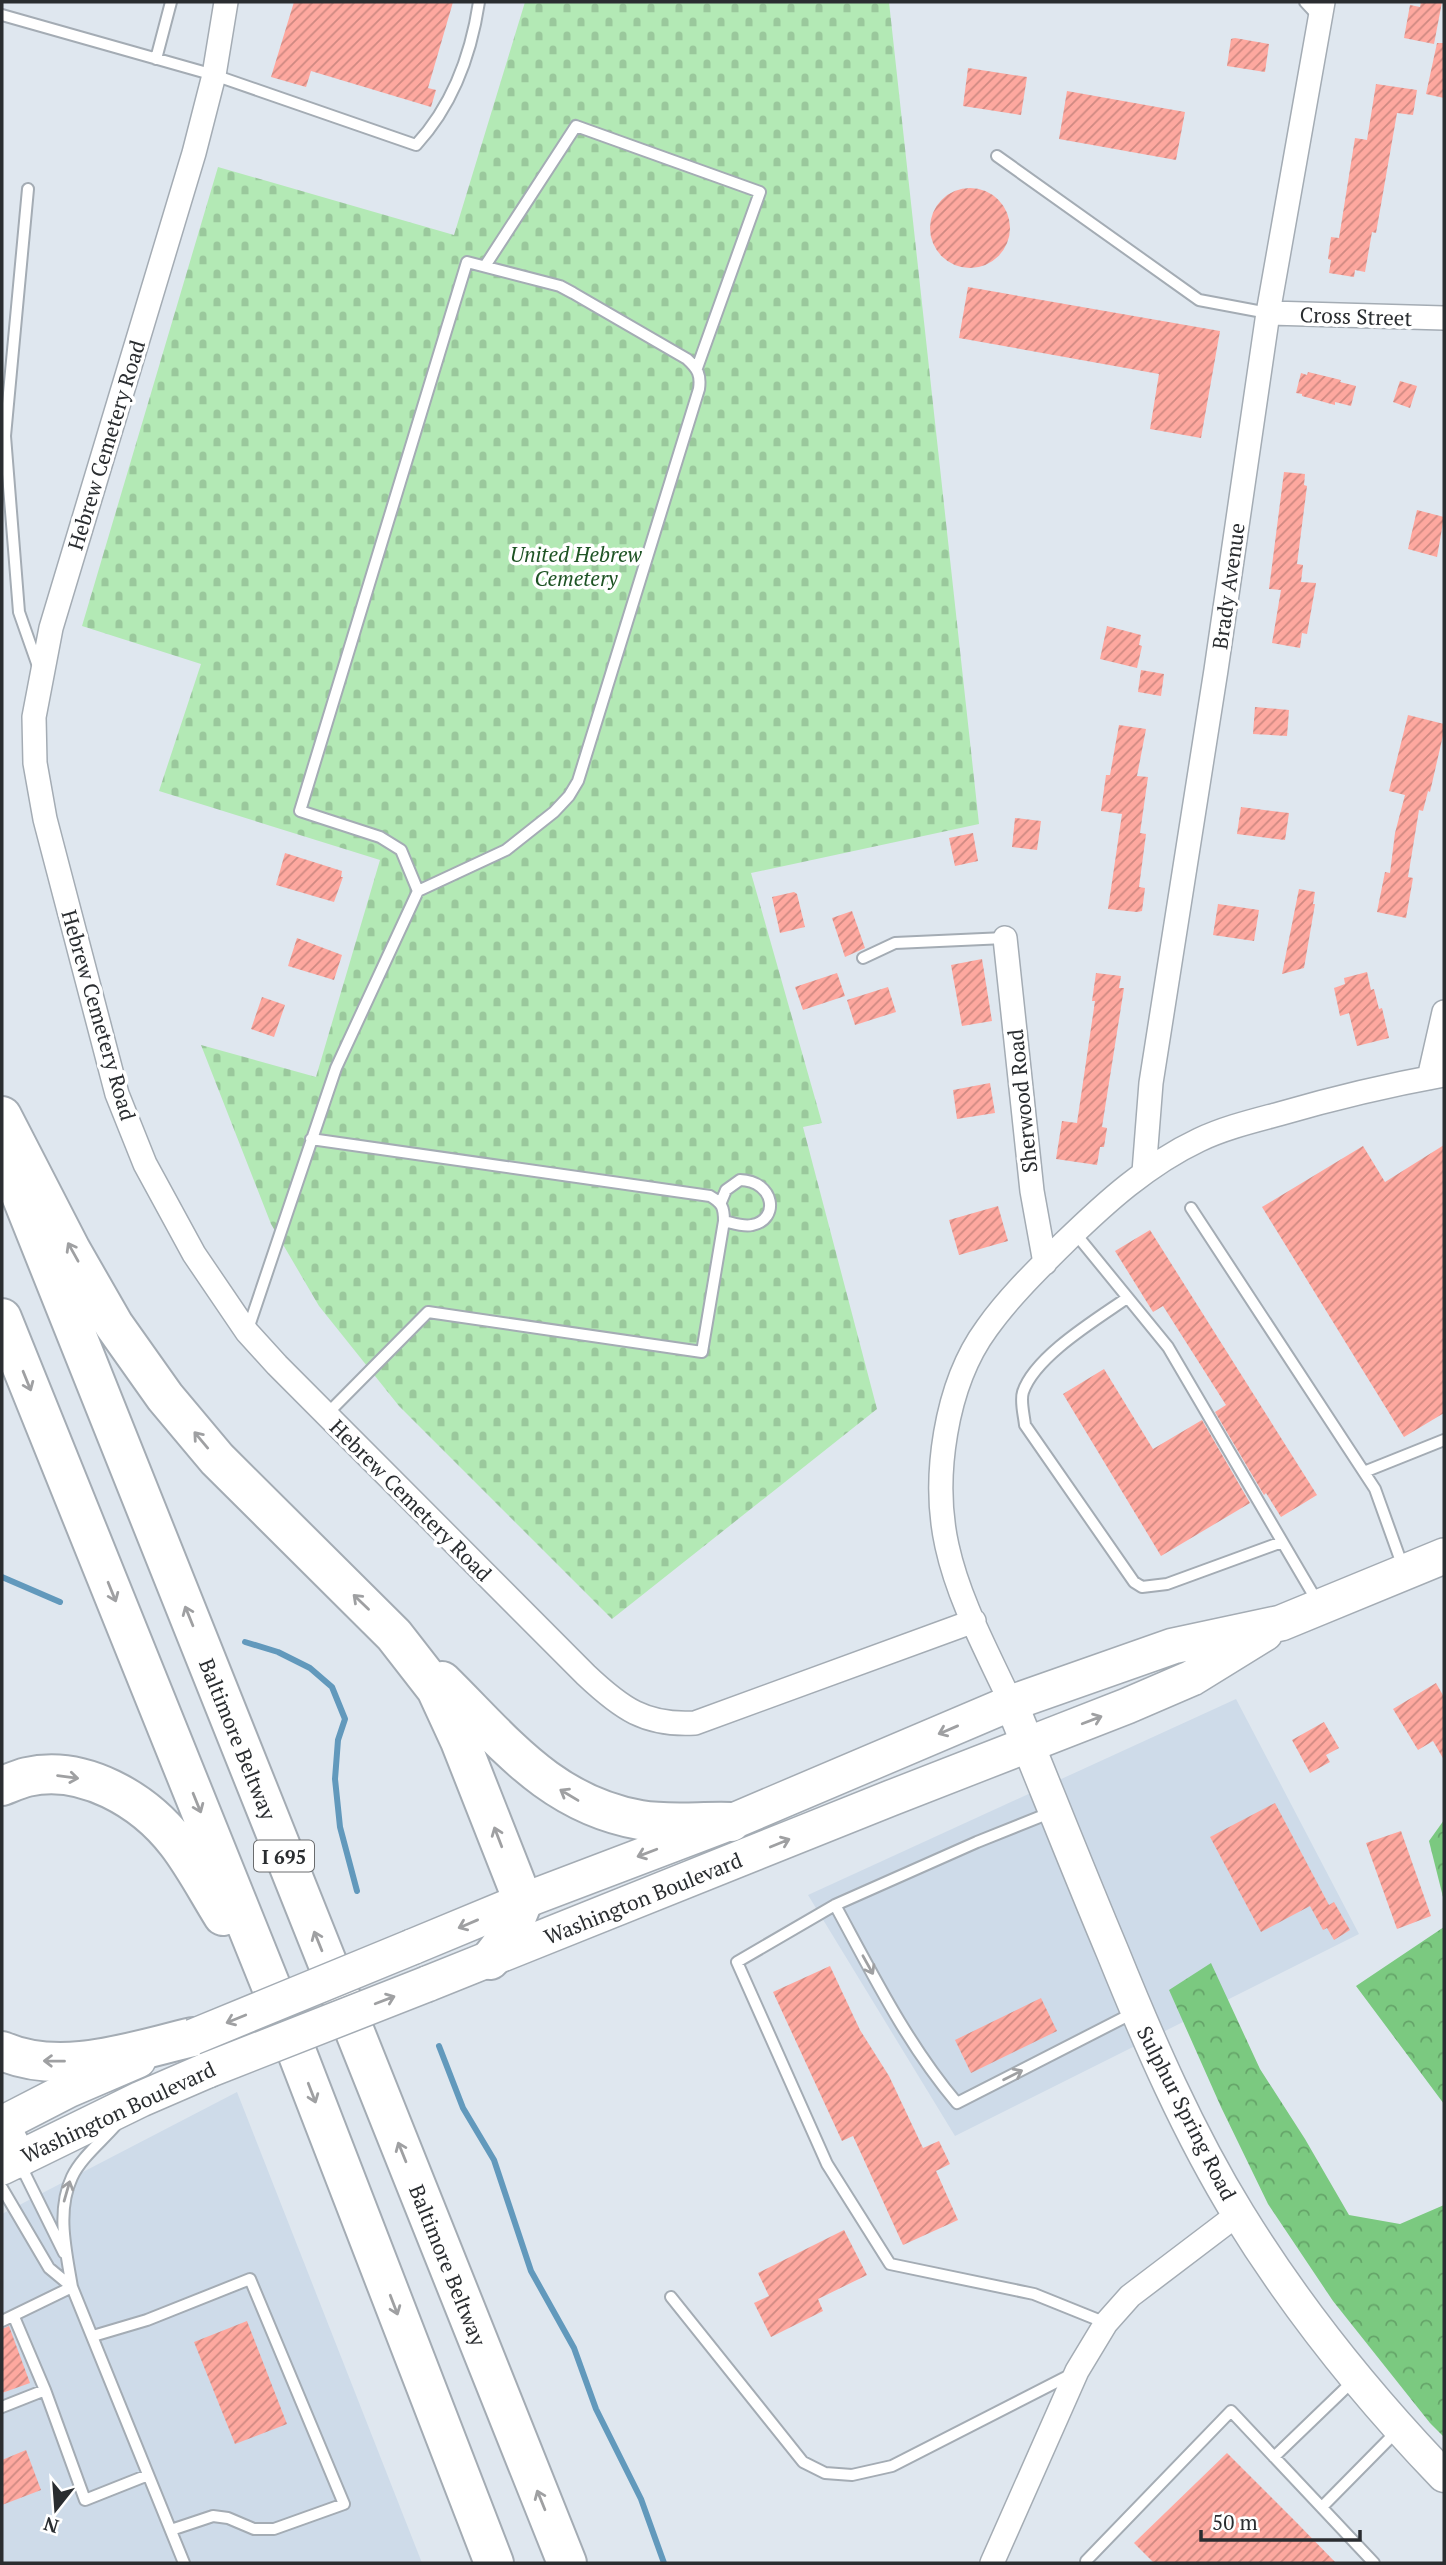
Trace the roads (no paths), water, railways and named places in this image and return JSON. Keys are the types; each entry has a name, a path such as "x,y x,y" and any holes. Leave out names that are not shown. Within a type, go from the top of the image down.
{"highway":[{"path":"2,1116 71,1250 114,1325 165,1397 217,1459 536,1774 572,1798 605,1812 643,1820 730,1822"},
{"name":"Baltimore Beltway","path":"2,1148 567,2563"},
{"name":"I 695","path":"2,1318 279,2006 494,2563"},
{"path":"394,1635 436,1689 460,1741 523,1901 506,1942 490,1960"},
{"path":"2,1786 29,1776 59,1776 92,1781 125,1796 153,1816 177,1843 279,2006"},
{"path":"2,2051 19,2059 50,2062 200,2053"}],"main road":[{"name":"Washington Boulevard","path":"5,2153 141,2099 200,2053 412,1947 523,1901 730,1822 1011,1703 1173,1646 1281,1623 1444,1556"},
{"name":"Washington Boulevard","path":"5,2153 68,2090 427,1984 490,1960 1192,1678 1281,1623"},
{"name":"Sulphur Spring Road","path":"1011,1703 1136,2011 1191,2130 1238,2214 1295,2300 1356,2378 1444,2476"}],"street":[{"name":"Hebrew Cemetery Road","path":"226,2 214,75 194,153 51,628 34,717 35,764 44,819 117,1094 145,1164 220,1294 247,1332 326,1415 610,1698 632,1713 653,1721 695,1723 974,1621"},
{"name":"Brady Avenue","path":"1144,1172 1151,1083 1216,670 1268,313 1322,10"},
{"name":"Cross Street","path":"1268,313 1444,318"},
{"name":"Sherwood Road","path":"1005,938 1032,1191 1045,1263"},
{"path":"1011,1703 974,1621 947,1547 942,1472 946,1432 956,1390 986,1328 1075,1233 1144,1172 1199,1140 1320,1102 1437,1076 1444,1012"},
{"path":"992,2563 1077,2371 1105,2323 1130,2296 1238,2214"}],"lane":[{"path":"156,59 171,2"},
{"path":"2,15 214,75 416,145 432,127 459,81 479,2"},
{"path":"1305,2 1322,10"},
{"path":"485,266 576,126 760,192 697,368"},
{"path":"997,156 1199,300 1268,313"},
{"path":"28,188 5,436 19,612 41,675"},
{"path":"247,1332 336,1068 418,891 506,850 554,812 578,781 699,389 701,377 697,368 687,359 560,286 467,262 300,811 380,837 401,850 418,891"},
{"path":"863,958 895,943 1005,938"},
{"path":"311,1139 710,1196 720,1202 724,1210 702,1352 428,1312 326,1415"},
{"path":"720,1202 726,1190 740,1180 760,1184 770,1199 767,1215 761,1222 751,1226 724,1221"},
{"path":"1191,1208 1375,1489 1405,1573"},
{"path":"1075,1233 1168,1347 1320,1607"},
{"path":"1127,1298 1066,1341 1032,1374 1022,1394 1025,1424 1134,1582 1142,1587 1167,1584 1282,1542"},
{"path":"1364,1472 1444,1440"},
{"path":"1055,1811 977,1842 835,1905 737,1962 827,2164 890,2264 1034,2294 1105,2323"},
{"path":"835,1905 900,2022 933,2074 957,2103 1136,2011"},
{"path":"141,2099 83,2160 72,2176 62,2210 72,2287 184,2563"},
{"path":"5,2153 67,2259"},
{"path":"5,2153 49,2268 72,2287"},
{"path":"93,2336 147,2320 250,2279 344,2504 274,2529 254,2529 228,2518 214,2516 171,2530"},
{"path":"2,2321 72,2287"},
{"path":"671,2297 803,2462 825,2473 852,2475 892,2466 1077,2371"},
{"path":"14,2316 45,2390 85,2500 148,2475"},
{"path":"1274,2457 1356,2378"},
{"path":"2,2407 45,2390"},
{"path":"1088,2563 1086,2561 1231,2411 1374,2563"},
{"path":"1322,2507 1399,2429"}],"waterway":[{"path":"2,1577 60,1602"},
{"path":"245,1642 278,1652 310,1668 332,1687 345,1719 338,1740 335,1779 340,1827 357,1891"},
{"path":"439,2046 463,2108 494,2160 531,2271 574,2348 596,2409 641,2499 664,2563"}],"park label":[{"name":"United Hebrew Cemetery","path":"576,566"}]}
